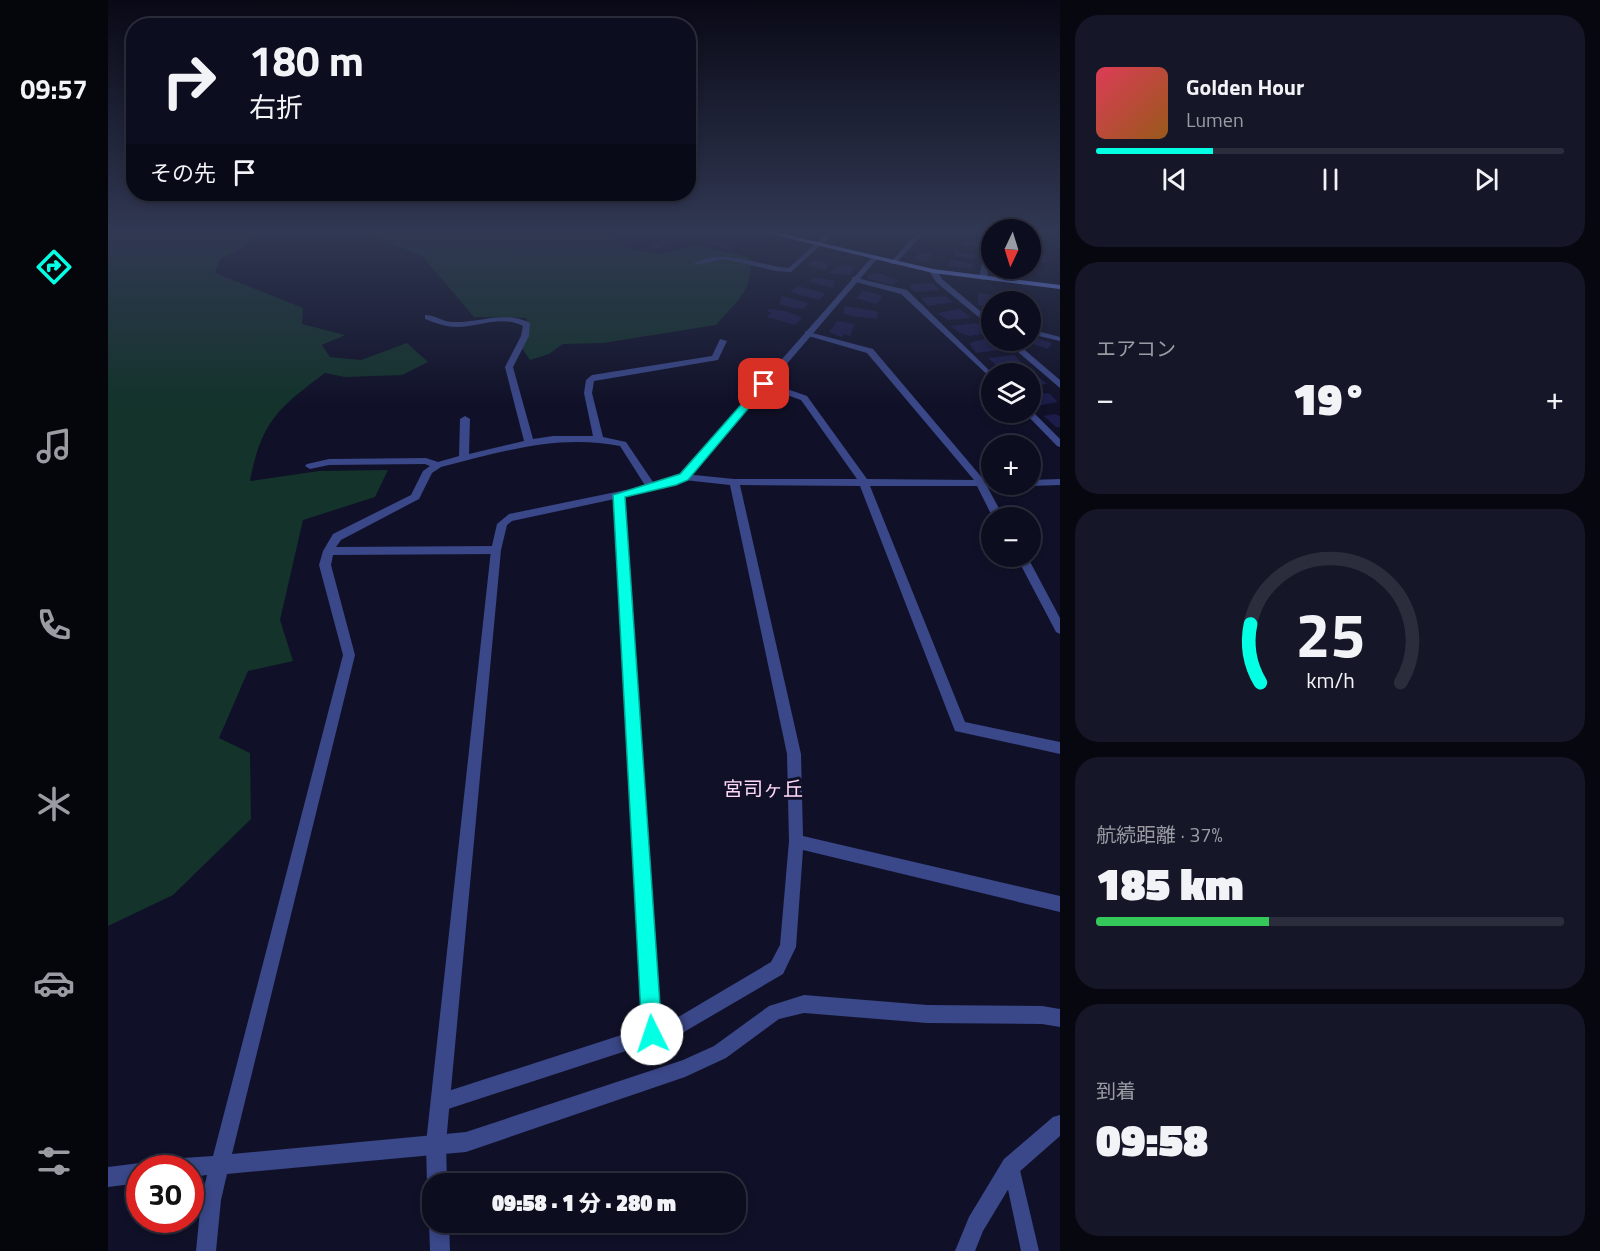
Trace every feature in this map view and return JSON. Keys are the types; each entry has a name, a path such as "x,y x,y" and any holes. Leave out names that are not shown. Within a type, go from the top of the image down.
{"street":[{"path":"684,477 847,288"},
{"path":"890,288 904,292 981,366"},
{"path":"949,288 981,315"},
{"path":"428,317 447,324 516,319 527,325 528,331 509,367 529,443"},
{"path":"808,333 870,351 981,477"},
{"path":"1041,334 1060,339"},
{"path":"597,438 588,393 590,380 653,366 669,367 715,358 723,341"},
{"path":"1021,351 1060,385"},
{"path":"764,384 804,398 864,484 960,727 1060,748"},
{"path":"464,458 465,418"},
{"path":"1039,423 1060,444"},
{"path":"206,1251 211,1200 349,655 325,565 328,551 337,537 415,497 428,471 438,465 529,443 578,436 623,444 652,488"},
{"path":"310,466 329,462 426,460 438,465"},
{"path":"437,1173 436,1143 442,1102 496,550 501,524 509,518 652,488 684,477 734,482 981,483"},
{"path":"442,1102 684,1023 777,968 788,947 796,841 794,754 734,482"},
{"path":"1041,483 1060,482"},
{"path":"619,495 652,1034"},
{"path":"328,551 496,550"},
{"path":"1027,567 1060,629"},
{"path":"796,841 1060,904"},
{"path":"204,1166 436,1143 466,1143 685,1068 720,1052 775,1012 804,1004 927,1014 1042,1015 1060,1018"},
{"path":"965,1251 976,1224 1011,1166 1060,1124"},
{"path":"108,1177 126,1175"},
{"path":"439,1233 440,1251"}],"lane":[{"path":"1011,1166 1030,1251"}],"green space":[{"path":"108,288 254,288 303,308 302,324 345,335 322,345 330,357 361,360 407,343 428,362 402,375 345,377 325,373 295,396 266,430 254,461 250,481 319,471 388,470 375,497 303,520 280,620 293,661 248,671 219,738 250,753 251,819 173,895 108,926"},
{"path":"450,288 746,288 716,325 603,343 563,344 549,354 530,360 521,347 528,331 526,318 474,317"}],"building":[{"path":"794,288 807,288 825,293 819,300 790,292"},
{"path":"910,288 939,290 914,292"},
{"path":"863,291 882,296 877,304 856,298"},
{"path":"978,293 981,293 981,306 978,305"},
{"path":"782,296 808,303 804,309 793,308 779,304"},
{"path":"945,296 953,302 929,306 921,298"},
{"path":"845,306 878,312 877,319 843,313"},
{"path":"769,309 786,311 802,318 795,325 767,317 771,312 767,311"},
{"path":"960,309 971,318 948,320 937,313"},
{"path":"837,321 855,324 850,336 844,334 842,337 829,332"},
{"path":"977,323 981,326 981,334 969,336 958,332 951,326"},
{"path":"981,340 981,351 992,351 976,353 969,343"},
{"path":"1041,340 1052,343 1048,349 1041,347"},
{"path":"1014,355 1022,363 994,363 988,358"},
{"path":"1049,393 1058,402 1041,405 1041,394"},
{"path":"1055,414 1060,416 1060,427 1056,427 1044,416"}],"district":[{"name":"宮司ヶ丘","path":"763,789"}],"route":[{"path":"652,1034 619,495 672,483 684,477 764,384"}]}
